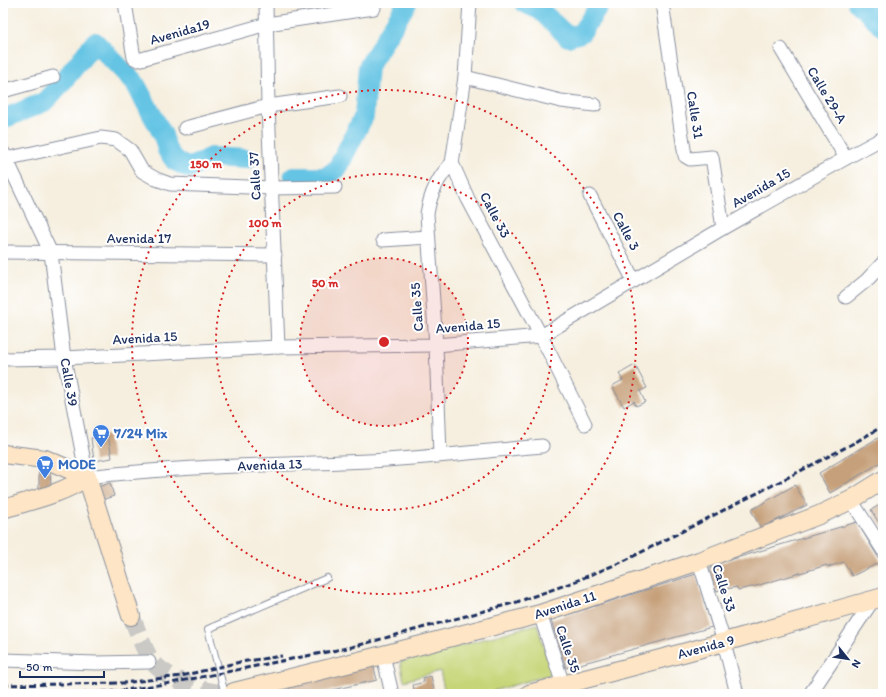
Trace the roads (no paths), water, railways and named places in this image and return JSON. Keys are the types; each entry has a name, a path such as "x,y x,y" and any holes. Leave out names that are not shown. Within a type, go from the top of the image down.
{"main road":[{"path":"3,454 45,459 87,477"},
{"name":"Avenida 13","path":"3,509 73,487 87,477"},
{"name":"Calle 39","path":"87,477 131,616"},
{"name":"Avenida 11","path":"229,693 540,614 699,561 819,515 851,500 883,480"},
{"name":"Avenida 9","path":"529,694 565,689 878,598"}],"street":[{"name":"Avenida19","path":"125,3 134,58 136,60 141,60 267,24 374,8"},
{"name":"Calle 37","path":"266,3 268,106 278,347"},
{"path":"452,163 465,77 470,3"},
{"name":"Calle 31","path":"662,3 684,156 690,159 712,157 723,228"},
{"name":"Calle 29-A","path":"781,49 846,158"},
{"path":"3,91 53,77"},
{"path":"465,77 561,101 595,105"},
{"path":"185,128 268,106 340,96"},
{"path":"4,155 101,138 116,140 130,150 142,171 156,179 170,184 272,188 335,187"},
{"name":"Avenida 15","path":"3,359 64,358 278,347 436,345 541,336 723,228 883,138"},
{"name":"Calle 39","path":"4,155 52,253 64,358 87,477"},
{"name":"Calle 35","path":"440,455 436,345 427,214 429,203 442,173 452,163"},
{"name":"Calle 33","path":"452,163 468,199 541,336 585,424"},
{"name":"Calle 3","path":"590,196 634,281"},
{"path":"383,240 428,236"},
{"name":"Avenida 17","path":"3,252 275,255"},
{"path":"846,297 867,280 883,264"},
{"name":"Avenida 13","path":"87,477 127,472 370,461 542,446"},
{"path":"851,500 883,550"},
{"name":"Calle 33","path":"699,561 724,642 737,694"},
{"path":"810,694 878,598"},
{"name":"Calle 35","path":"540,614 565,689"},
{"path":"383,655 392,694"},
{"path":"3,660 96,663 149,662"}],"lane":[{"path":"229,693 208,629 327,578"}],"waterway":[{"path":"293,177 326,177 337,169 364,116 368,67 407,3"},
{"path":"524,3 540,10 568,37 581,33 601,3"},
{"path":"858,3 883,27"},
{"path":"3,119 44,102 95,42 135,83 163,135 167,150 175,161 189,168 211,157 247,159"}],"tunnel":[{"path":"131,616 148,655 156,666 164,672 194,687 204,690 222,693 234,692"}],"railway":[{"path":"3,694 73,694 119,691 171,683 352,647 517,602 571,583 624,561 854,443 883,426"},
{"path":"3,685 123,683 181,676 240,662 282,656"}],"place":[{"name":"7/24 Mix","path":"101,448"},
{"name":"MODE","path":"45,479"}]}
